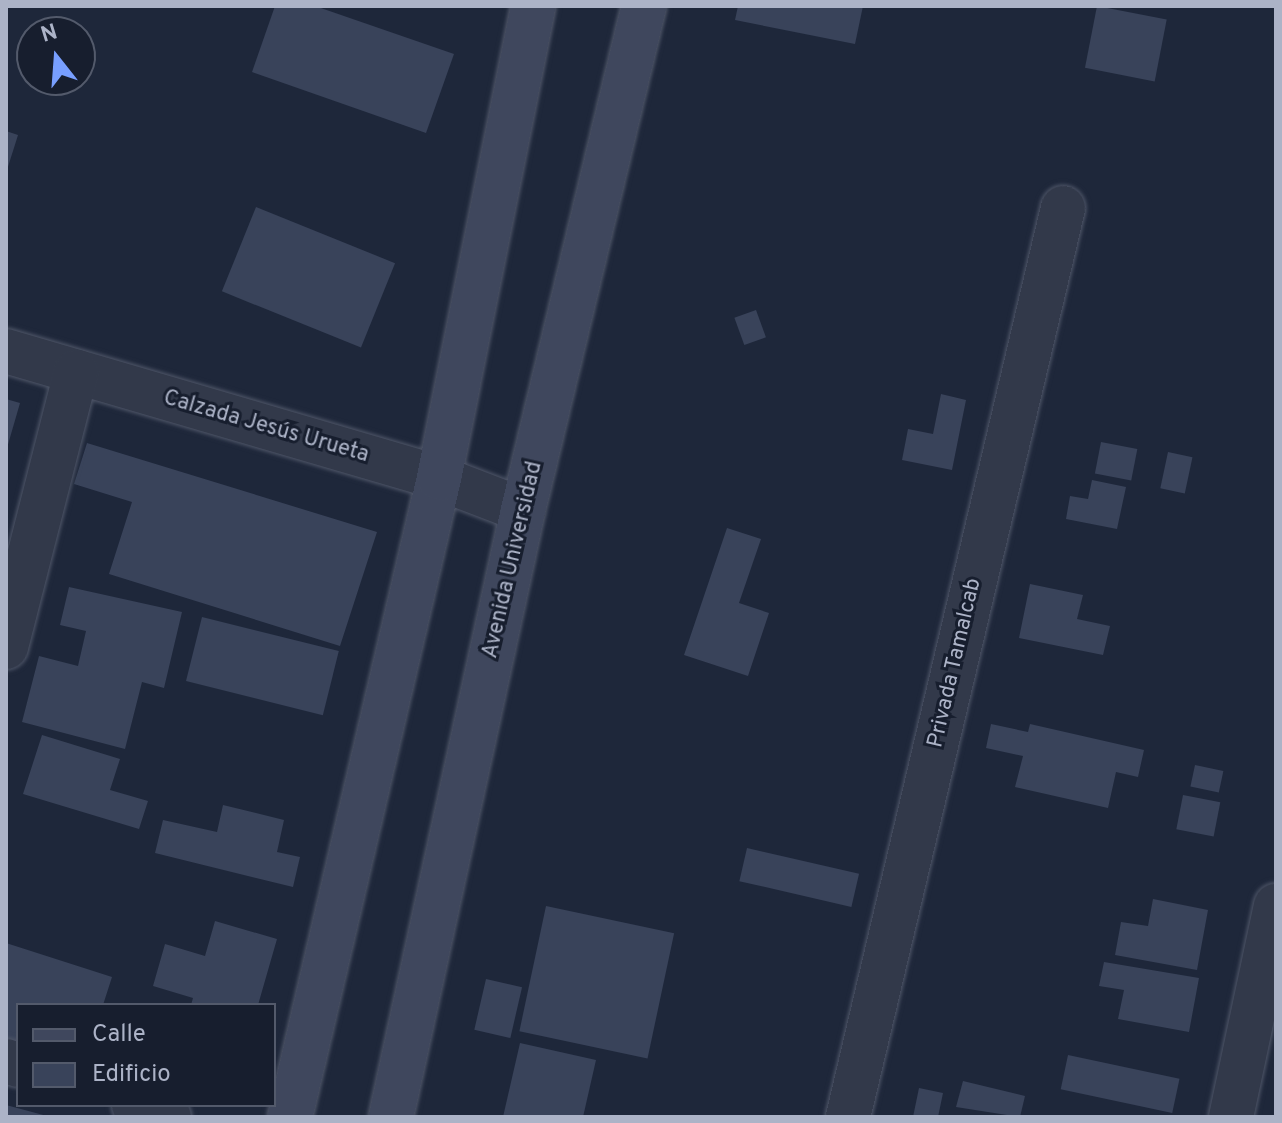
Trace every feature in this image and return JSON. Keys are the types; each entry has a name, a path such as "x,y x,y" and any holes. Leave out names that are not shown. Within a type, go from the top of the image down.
{"main road":[{"path":"290,1117 439,478 533,6"},
{"name":"Avenida Universidad","path":"391,1117 523,510 644,6"}],"street":[{"name":"Privada Tamalcab","path":"848,1117 1063,208"},
{"name":"Calzada Jesús Urueta","path":"6,351 439,478 523,510"},
{"path":"6,647 76,372"},
{"path":"1231,1117 1276,906"},
{"path":"140,1107 169,1117"}],"building":[{"path":"275,6 315,6 454,54 426,133 252,72"},
{"path":"738,6 863,6 855,44 735,20"},
{"path":"1097,6 1167,20 1155,81 1085,68"},
{"path":"6,131 18,135 7,170 6,170"},
{"path":"256,207 395,263 361,348 222,291"},
{"path":"756,310 766,337 744,345 734,318"},
{"path":"941,394 966,400 952,470 902,460 908,429 933,434"},
{"path":"6,399 20,403 7,448 6,448"},
{"path":"1101,442 1137,449 1131,480 1095,473"},
{"path":"87,443 377,532 340,646 109,574 132,502 74,484"},
{"path":"1168,452 1192,457 1185,493 1160,488"},
{"path":"1092,480 1126,487 1117,529 1066,519 1070,496 1088,499"},
{"path":"727,528 761,539 739,603 769,613 748,676 684,655"},
{"path":"1030,584 1083,595 1077,619 1110,626 1103,655 1019,638"},
{"path":"69,587 182,612 164,688 142,682 125,749 22,722 39,656 78,666 86,631 60,625"},
{"path":"202,617 339,651 323,715 186,681"},
{"path":"991,724 1028,732 1030,724 1144,750 1138,777 1116,772 1108,808 1015,787 1023,756 986,748"},
{"path":"42,735 120,759 110,790 148,801 139,829 23,794"},
{"path":"1195,765 1223,771 1219,793 1190,787"},
{"path":"1183,795 1220,802 1214,837 1176,829"},
{"path":"223,805 284,820 277,852 300,857 293,887 155,853 163,820 217,832"},
{"path":"747,848 859,874 851,907 739,881"},
{"path":"1153,899 1208,910 1197,970 1115,955 1121,922 1148,926"},
{"path":"546,906 674,933 648,1058 519,1031"},
{"path":"215,921 277,939 259,1003 192,1003 193,998 153,986 165,944 205,956"},
{"path":"6,943 112,977 104,1003 16,1003 16,1044 6,1041"},
{"path":"1104,962 1199,978 1189,1032 1118,1019 1124,990 1099,986"},
{"path":"486,979 522,987 510,1038 474,1030"},
{"path":"520,1043 596,1060 583,1117 503,1117"},
{"path":"1068,1055 1180,1079 1172,1113 1061,1089"},
{"path":"963,1081 1025,1096 1020,1117 956,1107"},
{"path":"919,1088 943,1093 938,1117 913,1117"},
{"path":"6,1105 47,1116 47,1117 6,1117"}]}
